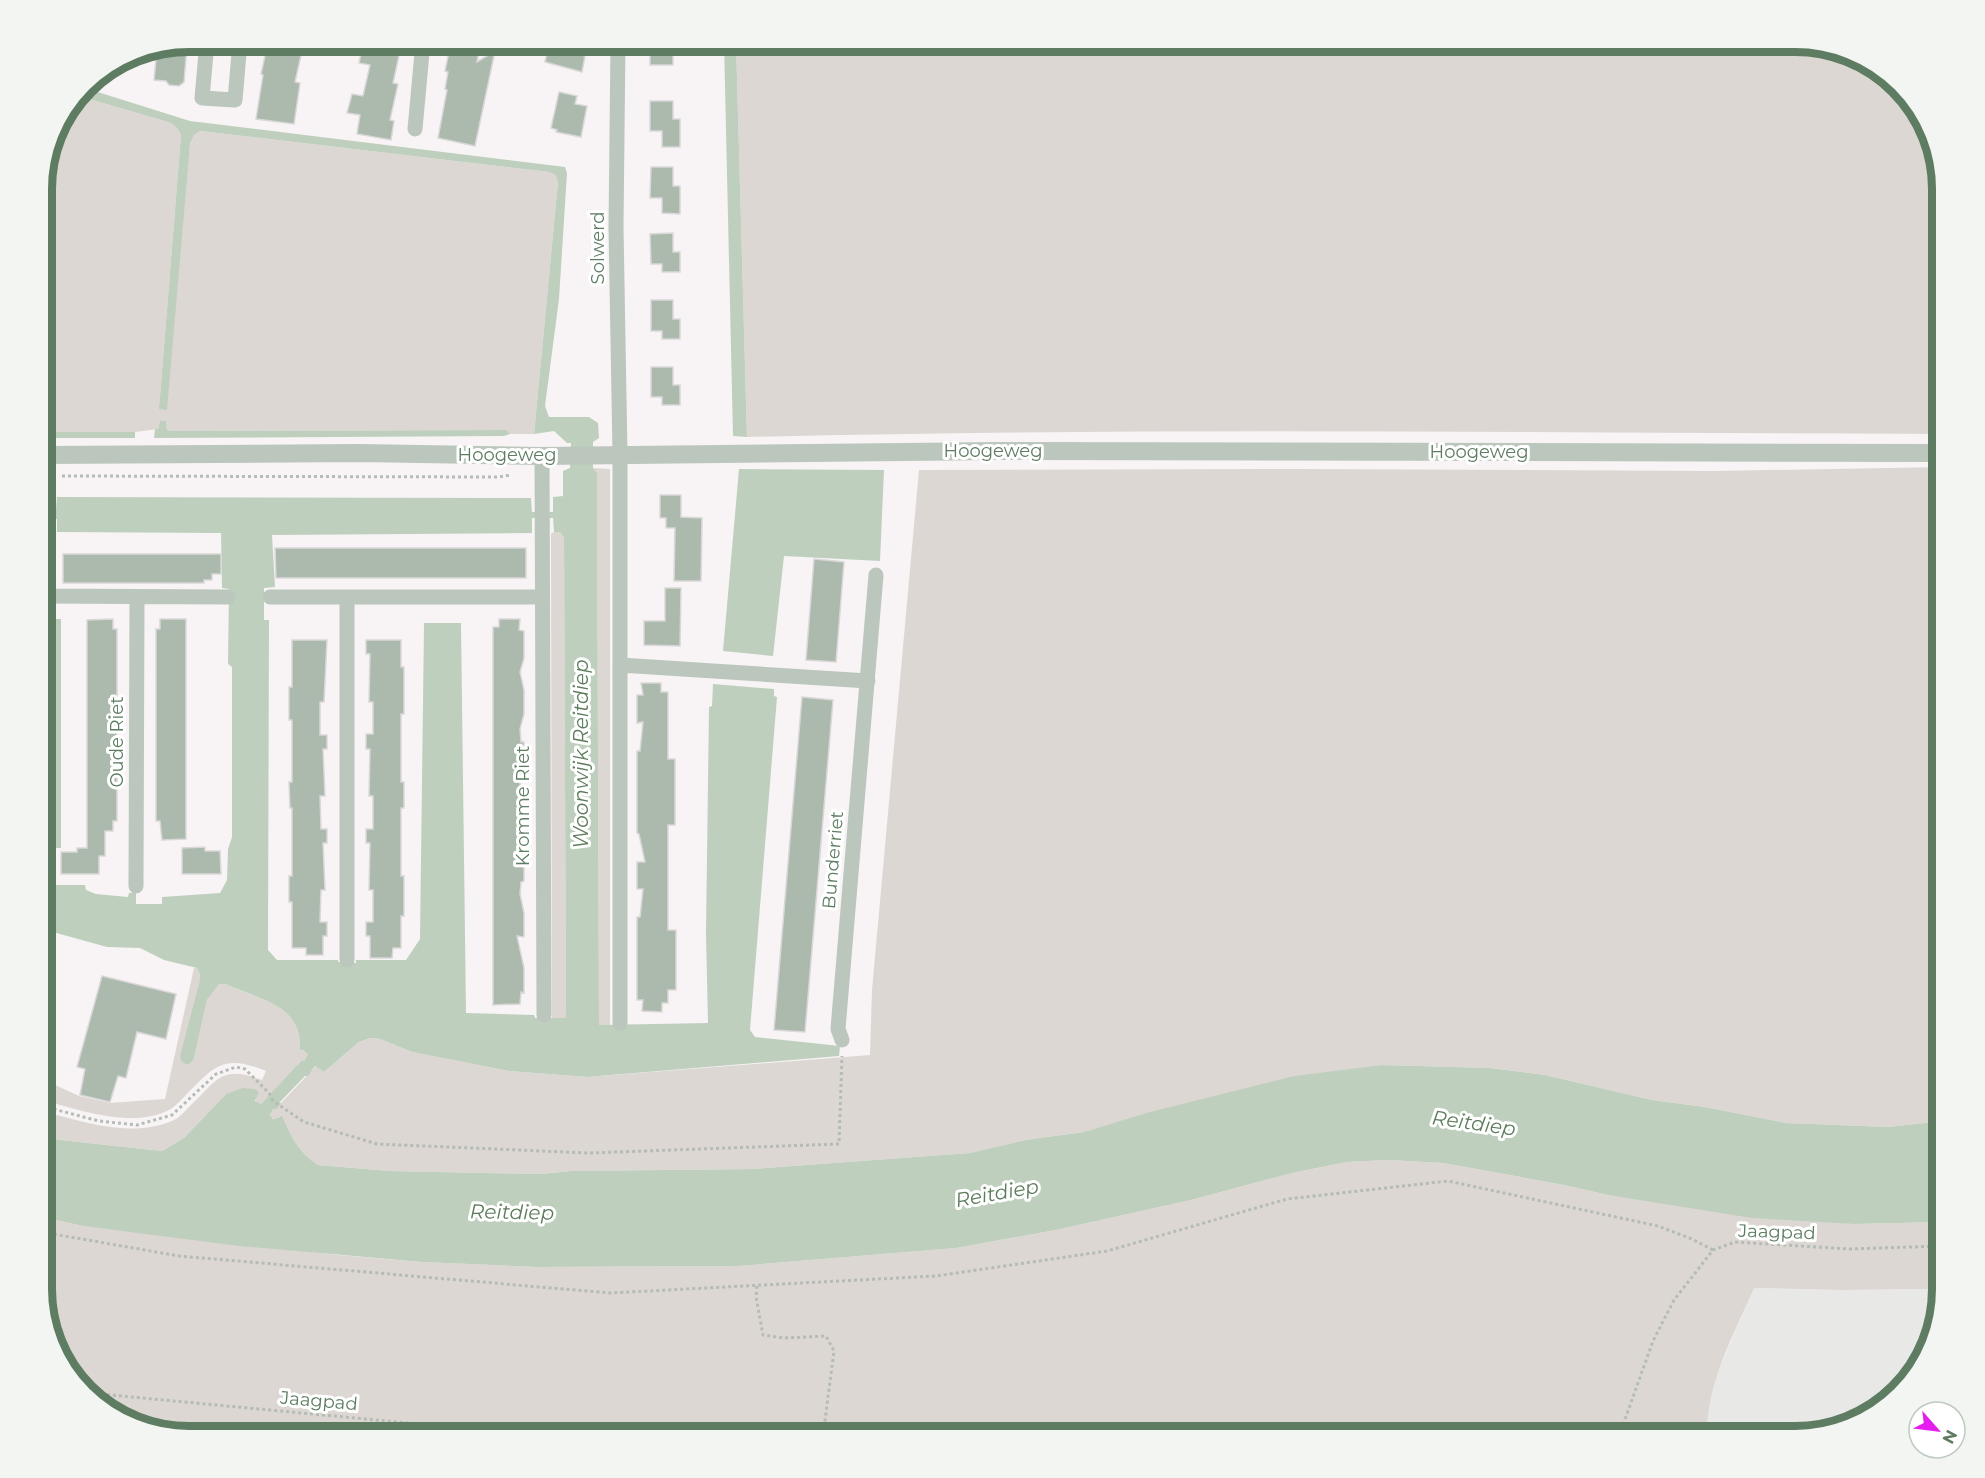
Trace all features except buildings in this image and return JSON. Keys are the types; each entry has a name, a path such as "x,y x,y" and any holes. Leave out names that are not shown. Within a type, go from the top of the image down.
{"street":[{"path":"206,53 202,98 235,100 239,53"},
{"path":"415,129 422,53"},
{"name":"Solwerd","path":"618,53 616,227 620,454"},
{"name":"Hoogeweg","path":"53,454 360,453 550,456 998,451 1932,453"},
{"path":"620,454 620,1023"},
{"name":"Kromme Riet","path":"544,1015 542,487 550,456"},
{"name":"Bunderriet","path":"842,1040 838,1029 876,575"},
{"path":"53,596 228,597"},
{"path":"270,597 542,597"},
{"path":"347,597 347,960"},
{"name":"Oude Riet","path":"136,886 137,598"},
{"path":"620,664 868,681"}],"path":[{"path":"53,482 499,477 519,473"},
{"path":"53,1109 99,1121 137,1125 172,1115 216,1074 236,1067 245,1069 269,1093 273,1101 304,1122 378,1144 589,1153 840,1143 842,1063"},
{"path":"53,1234 179,1256 610,1293 936,1276 1107,1251 1287,1198 1448,1181 1658,1226 1713,1250"},
{"name":"Jaagpad","path":"1622,1426 1653,1341 1674,1300 1713,1250 1736,1242 1850,1249 1932,1246"},
{"path":"757,1286 756,1297 763,1335 784,1338 826,1336 834,1351 824,1426"},
{"name":"Jaagpad","path":"103,1394 440,1426"}],"shaded area":[{"path":"1795,52 1822,55 1839,60 1864,71 1879,81 1898,99 1909,114 1928,154 1932,190 1932,434 1195,431 747,437 736,53"},
{"path":"88,99 171,123 181,135 159,409 190,144 194,135 200,131 549,172 557,175 534,434 510,434 507,430 172,431 167,430 166,421 160,421 158,429 135,432 53,432 53,181 57,154 63,137"},
{"path":"1932,467 1932,1122 1888,1127 1786,1123 1705,1107 1652,1100 1545,1075 1490,1068 1382,1065 1175,1106 1084,1132 1025,1140 970,1153 753,1169 571,1171 541,1174 390,1171 318,1165 305,1155 296,1143 282,1115 276,1119 270,1115 273,1109 316,1066 324,1072 359,1042 370,1038 380,1039 412,1052 509,1071 587,1077 870,1055 872,990 919,470 1716,471"},
{"path":"593,468 610,469 610,1025 599,1025 597,473"},
{"path":"560,532 564,538 566,1018 552,1018 551,534"},
{"path":"194,968 197,968 200,974 194,1059 207,1000 218,984 225,984 264,1000 286,1013 294,1023 299,1035 300,1050 307,1051 308,1054 304,1061 302,1060 297,1065 261,1104 256,1103 256,1096 226,1094 184,1138 162,1151 53,1139 53,1114 108,1127 158,1126 176,1119 220,1078 237,1074 262,1080 266,1071 240,1063 221,1065 205,1076 171,1109 139,1118 106,1116 53,1103 53,1084 79,1096 110,1103 165,1099"},
{"path":"1388,1160 1443,1163 1608,1195 1854,1224 1932,1222 1932,1288 1842,1290 1754,1288 1716,1379 1708,1426 190,1426 163,1423 146,1418 129,1411 99,1391 76,1364 63,1341 57,1324 53,1297 53,1219 83,1226 338,1255 422,1262 536,1267 739,1266 956,1248 1056,1230 1191,1200 1292,1173 1347,1162"},
{"path":"1754,1288 1932,1288 1931,1306 1922,1341 1904,1372 1886,1391 1871,1402 1856,1411 1822,1423 1795,1426 1707,1426 1706,1415 1717,1374"}],"water":[{"path":"724,53 736,53 747,437 733,436"},
{"path":"95,91 190,121 565,167 567,173 559,299 545,406 549,417 589,417 598,423 599,438 593,442 593,468 597,473 599,1025 708,1023 706,933 709,707 712,706 713,684 774,689 774,696 777,697 750,1030 755,1037 840,1046 839,1056 587,1077 509,1071 412,1052 380,1039 370,1038 359,1042 324,1072 315,1066 308,1076 305,1076 280,1102 281,1104 273,1109 270,1115 273,1119 282,1115 296,1143 305,1155 318,1165 390,1171 541,1174 571,1171 753,1169 970,1153 1025,1140 1084,1132 1150,1112 1294,1076 1382,1065 1490,1068 1545,1075 1652,1100 1705,1107 1786,1123 1888,1127 1932,1122 1932,1222 1854,1224 1752,1218 1608,1195 1443,1163 1388,1160 1347,1162 1292,1173 1191,1200 1056,1230 956,1248 739,1266 536,1267 422,1262 239,1246 83,1226 53,1219 53,1139 162,1151 184,1138 226,1094 243,1088 254,1089 259,1092 255,1101 261,1104 302,1060 304,1061 308,1054 300,1050 299,1035 294,1023 286,1013 265,1000 225,984 219,984 207,1000 194,1059 189,1064 184,1063 180,1056 199,984 200,974 197,968 164,960 140,948 107,947 53,932 53,619 61,619 61,848 55,848 54,885 85,885 86,890 96,894 128,897 129,893 136,892 136,904 162,904 162,897 220,893 227,880 228,849 232,837 232,667 228,664 229,589 222,588 221,533 57,532 57,519 53,519 53,509 56,509 57,497 531,498 532,512 553,512 553,497 563,496 563,471 570,468 571,443 567,443 554,431 534,434 558,182 556,175 549,172 200,131 194,135 190,144 167,410 159,409 181,135 171,123 88,99","holes":["532,518 553,518 554,532 560,532 564,538 566,1018 466,1013 461,623 424,623 420,939 406,960 356,960 356,963 338,962 338,960 277,960 268,950 269,620 264,620 264,588 275,587 272,535 532,533"]},
{"path":"160,421 166,421 167,430 172,431 507,430 510,434 504,436 154,438 155,429 158,429"},
{"path":"53,432 135,432 135,438 53,438"},
{"path":"739,469 884,470 880,561 784,556 773,656 723,651"}],"water label":[{"name":"Woonwijk Reitdiep","path":"581,754"},
{"name":"Reitdiep","path":"1474,1123"},
{"name":"Reitdiep","path":"997,1193"},
{"name":"Reitdiep","path":"512,1212"}]}
